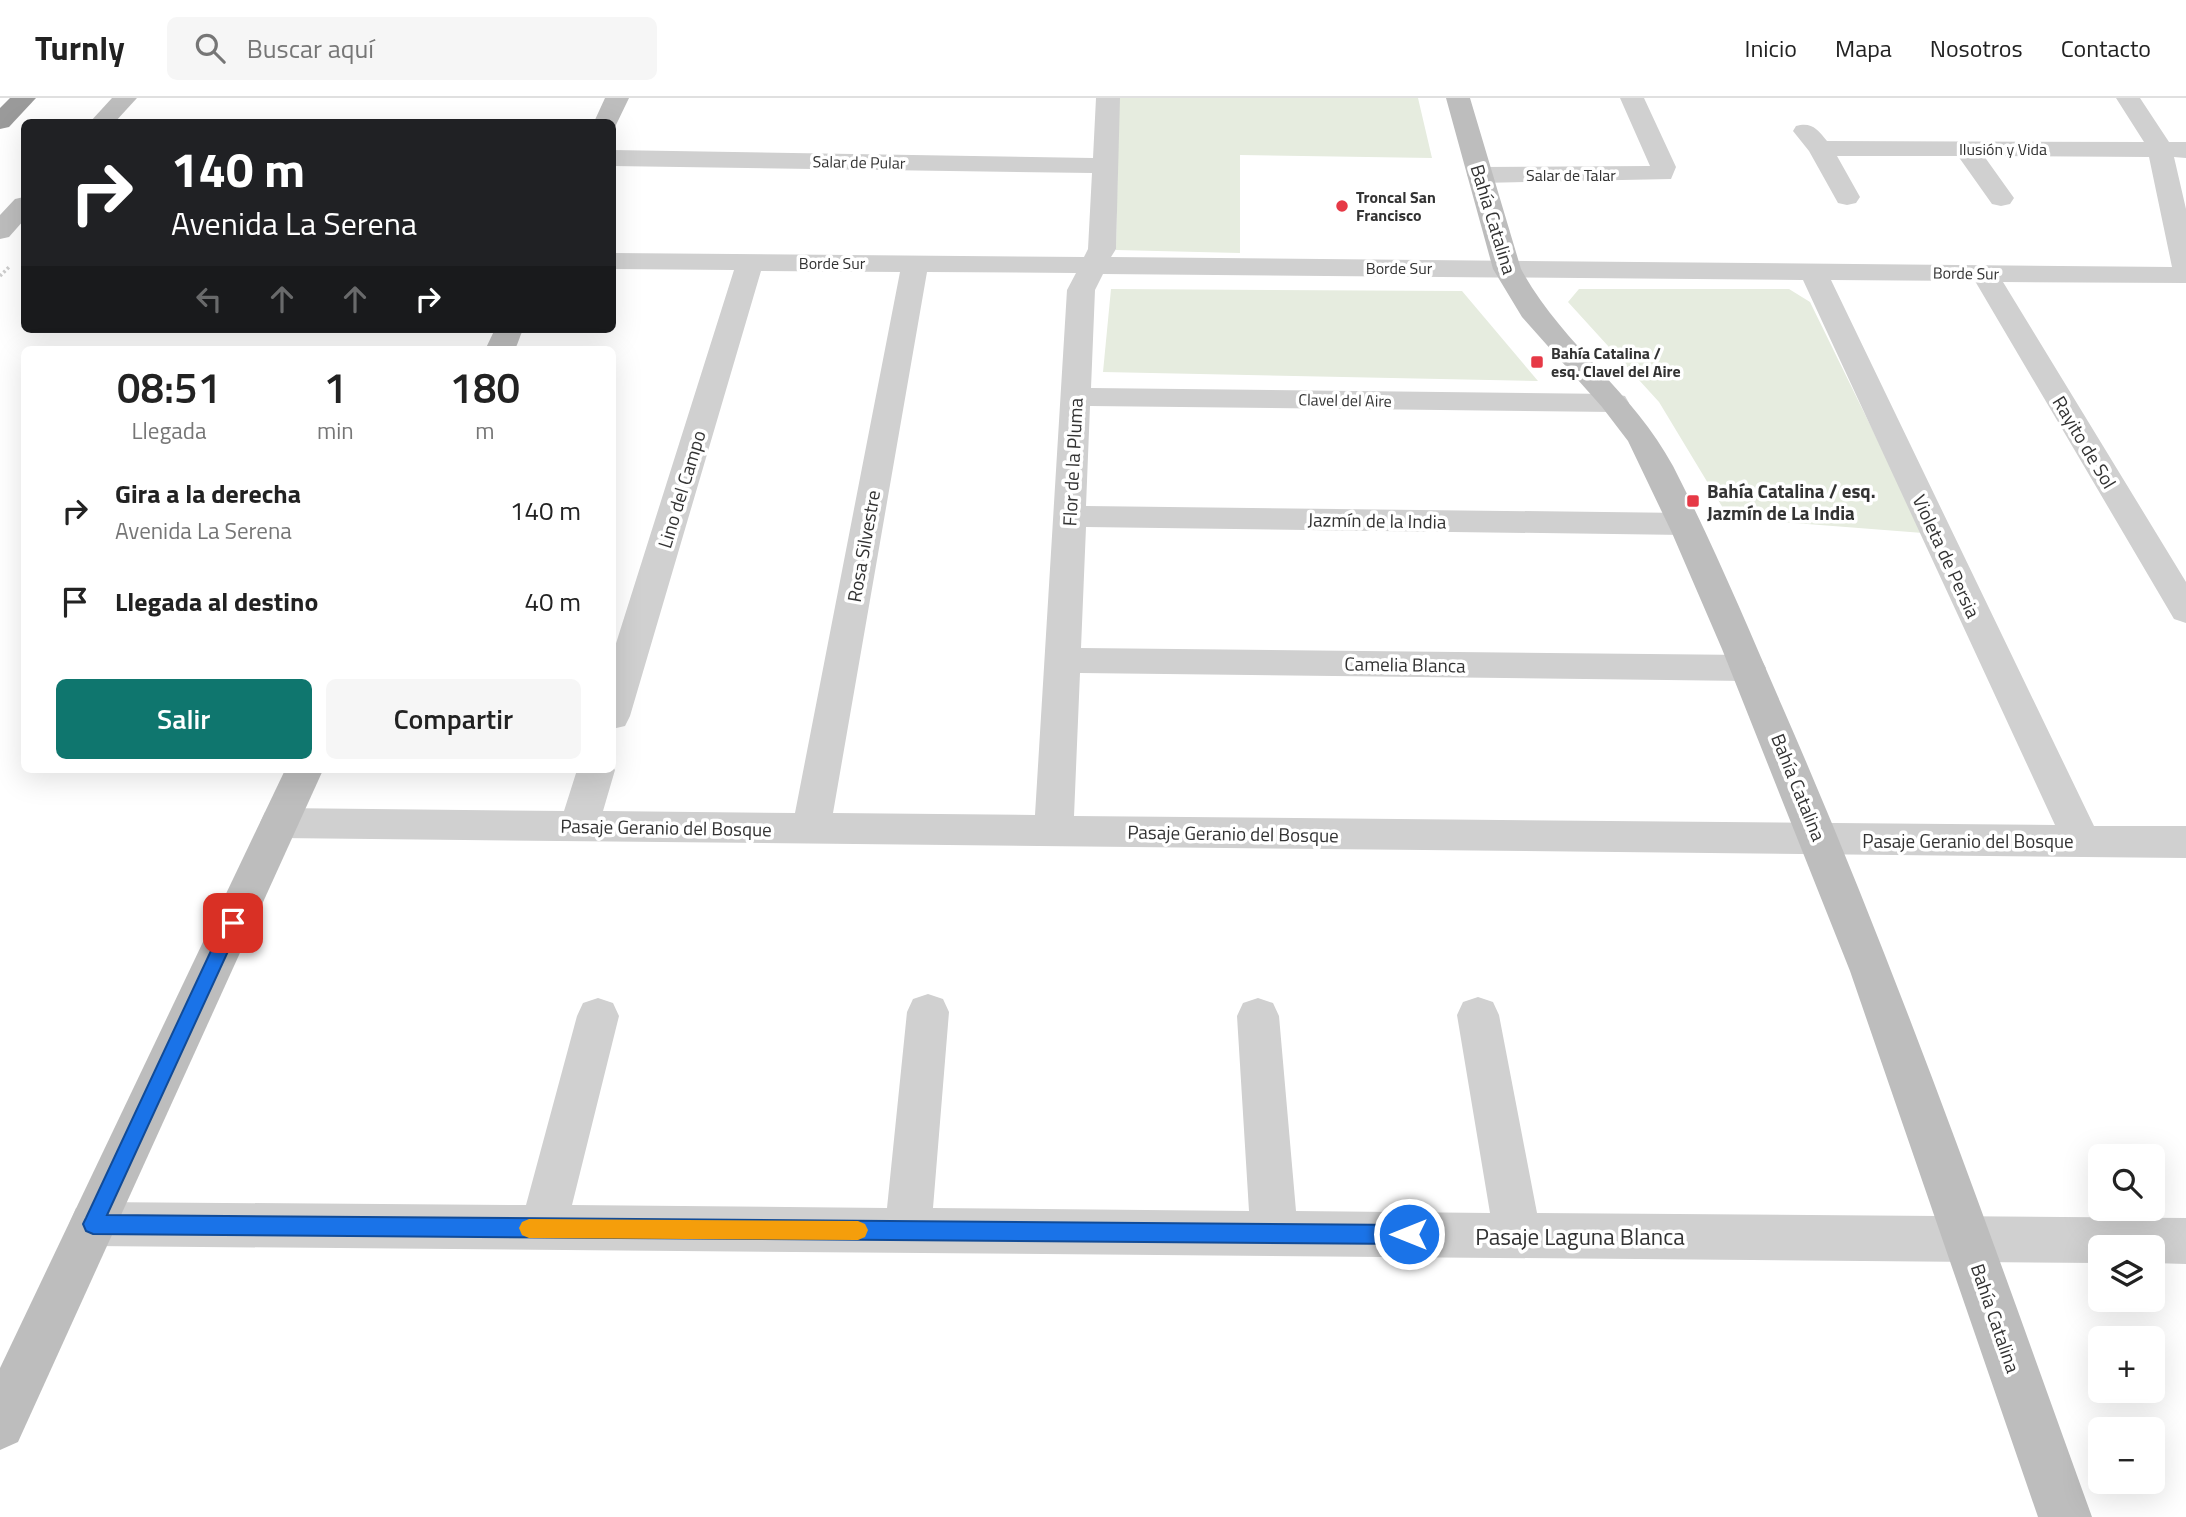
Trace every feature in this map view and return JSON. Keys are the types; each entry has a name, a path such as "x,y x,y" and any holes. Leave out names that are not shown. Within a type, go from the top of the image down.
{"highway":[{"path":"0,122 24,98"}],"street":[{"path":"105,119 125,98"},
{"path":"607,119 617,98"},
{"name":"Flor de la Pluma","path":"1054,831 1081,290 1101,249 1108,98"},
{"name":"Bahía Catalina","path":"1458,98 1507,269 1516,288 1540,323 1614,402 1644,445 1685,524 1748,668 1821,839 1873,974 2065,1517"},
{"name":"Salar de Talar","path":"1480,175 1662,174 1663,167 1632,98"},
{"path":"2128,98 2147,124 2160,149 2186,268"},
{"path":"1803,128 1820,148 1847,197"},
{"name":"Ilusión y Vida","path":"1820,148 2186,150"},
{"path":"1965,148 2001,198"},
{"name":"Salar de Pular","path":"616,159 1105,166"},
{"path":"0,231 21,208"},
{"name":"Borde Sur","path":"616,261 2186,275"},
{"name":"Lino del Campo","path":"616,703 750,262"},
{"name":"Rosa Silvestre","path":"811,828 915,264"},
{"name":"Violeta de Persia","path":"1812,272 2082,841"},
{"name":"Rayito de Sol","path":"1984,273 2186,611"},
{"name":"Clavel del Aire","path":"1076,397 1614,402"},
{"name":"Jazmín de la India","path":"1070,516 1685,524"},
{"name":"Camelia Blanca","path":"1062,660 1748,668"},
{"path":"0,1424 303,773"},
{"path":"579,826 595,773"},
{"name":"Pasaje Geranio del Bosque","path":"279,823 2186,842"},
{"path":"908,1230 928,1012"},
{"path":"1478,1015 1517,1235"},
{"path":"543,1228 598,1016"},
{"path":"1258,1016 1274,1233"},
{"name":"Pasaje Laguna Blanca","path":"93,1224 2186,1241"}],"shaded area":[{"path":"1119,98 1418,98 1432,158 1240,155 1240,253 1116,250"},
{"path":"1111,289 1462,291 1538,381 1103,372"},
{"path":"1579,289 1789,289 1810,302 1923,533 1729,518 1659,402 1568,302"}],"slow traffic":[{"path":"529,1228 858,1230"}],"place":[{"name":"Troncal San Francisco","path":"1342,206"},
{"name":"Bahía Catalina / esq. Clavel del Aire","path":"1537,362"},
{"name":"Bahía Catalina / esq. Jazmín de La India","path":"1693,501"}],"route":[{"path":"233,923 93,1224 1409,1234"}]}
